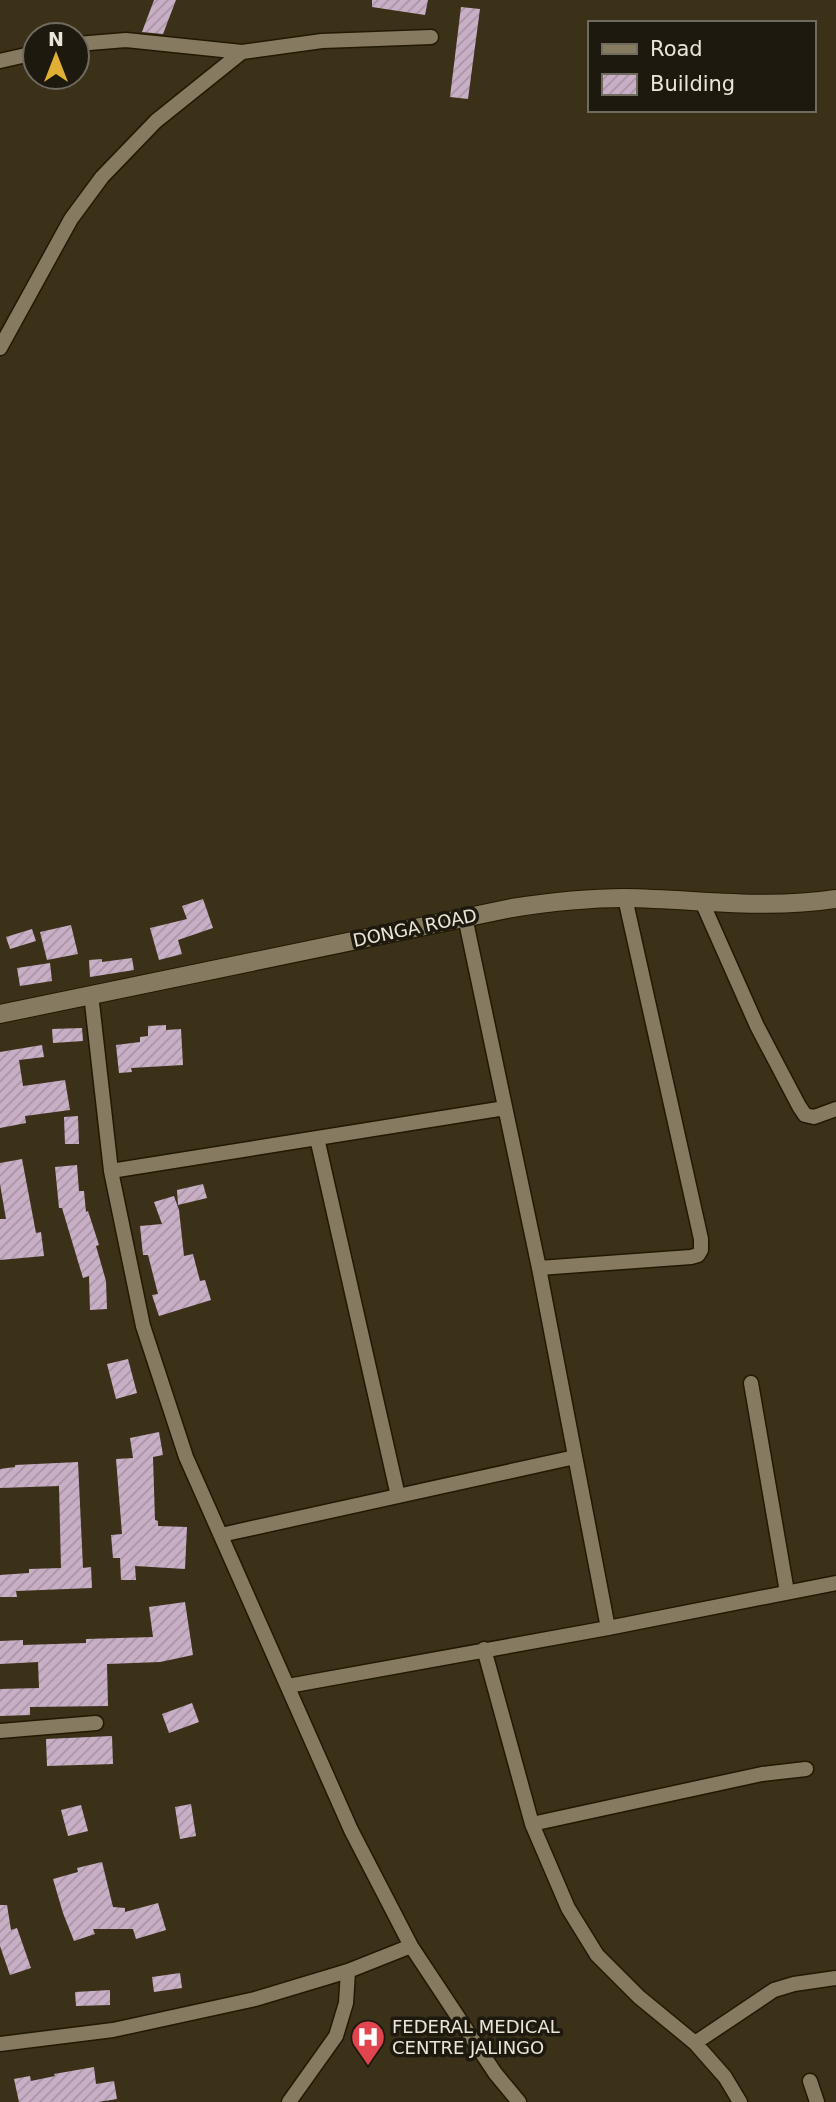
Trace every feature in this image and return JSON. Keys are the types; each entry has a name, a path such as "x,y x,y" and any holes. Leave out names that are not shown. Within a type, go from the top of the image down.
{"street":[{"path":"91,43 126,40 242,52 322,41 431,37"},
{"path":"0,348 71,219 102,177 156,121 242,52"},
{"path":"0,61 21,57"},
{"path":"539,1268 691,1257 698,1255 701,1250 701,1239 625,898"},
{"name":"DONGA ROAD","path":"0,1014 465,917 561,900 625,898 765,906 836,899"},
{"path":"702,902 757,1026 799,1107 805,1115 814,1117 836,1109"},
{"path":"465,917 539,1268 608,1628"},
{"path":"91,994 111,1171 143,1326 187,1457 351,1830 411,1946 495,2073 519,2102"},
{"path":"111,1171 505,1108"},
{"path":"317,1138 398,1496"},
{"path":"751,1383 787,1592"},
{"path":"221,1535 575,1457"},
{"path":"288,1685 608,1628 836,1583"},
{"path":"484,1649 532,1824 568,1908 597,1955 639,1997 695,2043 726,2077 740,2102"},
{"path":"0,1731 96,1723"},
{"path":"532,1824 762,1774 806,1769"},
{"path":"0,2045 113,2030 254,1999 348,1971 411,1946"},
{"path":"289,2102 336,2036 346,2003 348,1971"},
{"path":"695,2043 775,1990 794,1984 836,1978"},
{"path":"810,2081 817,2102"}],"building":[{"path":"154,0 176,0 163,34 142,32"},
{"path":"372,0 428,0 425,15 372,7"},
{"path":"461,7 480,9 468,99 450,97"},
{"path":"203,899 213,928 178,940 182,954 159,960 150,928 187,919 182,906"},
{"path":"71,925 78,954 47,960 40,932"},
{"path":"32,929 36,941 10,949 6,937"},
{"path":"132,958 134,970 90,977 89,960 102,959 102,962"},
{"path":"50,963 52,981 20,986 17,968"},
{"path":"166,1025 166,1030 181,1029 183,1065 131,1068 132,1072 119,1073 116,1045 140,1042 140,1037 148,1036 148,1026"},
{"path":"82,1028 83,1041 53,1043 52,1029"},
{"path":"42,1045 44,1057 19,1060 23,1086 65,1080 70,1110 25,1116 26,1123 0,1128 0,1052"},
{"path":"78,1116 79,1144 65,1144 64,1117"},
{"path":"22,1159 36,1233 41,1232 44,1256 0,1260 0,1219 6,1219 0,1184 0,1163"},
{"path":"77,1165 79,1191 84,1191 86,1212 88,1211 99,1245 96,1246 106,1281 107,1309 90,1310 89,1276 83,1278 62,1208 59,1208 55,1167"},
{"path":"203,1184 207,1198 178,1205 177,1190"},
{"path":"174,1196 179,1210 184,1256 193,1254 200,1281 205,1280 211,1300 159,1316 152,1295 158,1294 148,1255 143,1255 140,1226 162,1224 154,1202"},
{"path":"128,1359 137,1393 116,1399 107,1364"},
{"path":"159,1432 163,1455 153,1457 155,1520 158,1521 158,1526 187,1527 185,1569 135,1566 136,1580 121,1580 120,1558 113,1558 111,1535 122,1534 116,1459 133,1458 130,1438"},
{"path":"78,1462 83,1568 91,1567 92,1588 16,1591 17,1597 0,1597 0,1575 29,1573 29,1569 61,1568 59,1486 0,1488 0,1469 15,1465"},
{"path":"185,1602 193,1655 160,1662 107,1664 108,1706 30,1707 30,1715 0,1716 0,1689 39,1688 38,1662 0,1664 0,1641 23,1640 23,1645 86,1643 86,1639 153,1637 149,1607"},
{"path":"192,1703 199,1722 169,1733 162,1714"},
{"path":"112,1736 113,1764 47,1766 46,1739"},
{"path":"191,1804 196,1836 180,1839 175,1807"},
{"path":"81,1805 88,1831 68,1836 61,1810"},
{"path":"102,1862 113,1907 125,1908 125,1912 158,1903 166,1930 136,1939 133,1929 93,1929 95,1934 74,1941 53,1879 78,1872 77,1868"},
{"path":"0,1905 7,1905 11,1930 17,1928 31,1968 10,1975 0,1946"},
{"path":"180,1973 182,1988 154,1992 152,1977"},
{"path":"110,1990 110,2005 76,2006 75,1992"},
{"path":"94,2067 96,2084 114,2081 117,2099 98,2102 19,2102 14,2079 30,2076 31,2081"}],"place":[{"name":"FEDERAL MEDICAL CENTRE JALINGO","path":"368,2067"}]}
